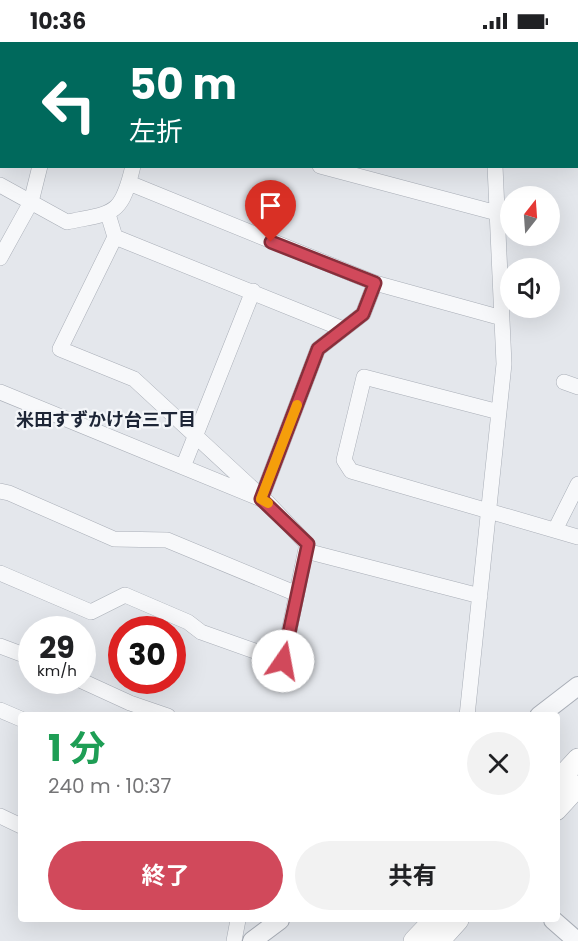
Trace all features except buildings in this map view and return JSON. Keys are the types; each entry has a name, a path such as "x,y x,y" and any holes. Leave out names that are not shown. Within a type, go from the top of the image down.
{"main road":[{"path":"560,779 578,759"},
{"path":"560,806 578,786"},
{"path":"414,941 432,922"},
{"path":"439,941 456,922"}],"street":[{"path":"0,258 31,202 40,168"},
{"path":"0,184 67,222 108,214 122,203 133,168"},
{"path":"328,168 497,213"},
{"path":"495,168 500,276"},
{"path":"129,183 208,218 375,283 500,317"},
{"path":"0,573 91,612 125,595 188,622 201,632 283,661 308,544 134,379 60,349 115,237 108,214"},
{"path":"115,237 343,329"},
{"path":"261,499 318,349 363,314 375,283"},
{"path":"183,467 253,291"},
{"path":"467,712 504,364 502,318"},
{"path":"499,412 364,377 344,460 351,471 578,537"},
{"path":"0,392 261,499"},
{"path":"555,530 578,484"},
{"path":"0,491 114,539 168,540 297,594"},
{"path":"306,551 480,596"},
{"path":"0,646 18,653"},
{"path":"544,712 578,686"},
{"path":"96,690 127,709 145,712"},
{"path":"0,710 18,718"},
{"path":"0,816 18,825"},
{"path":"234,941 238,922"},
{"path":"252,941 277,922"},
{"path":"555,922 577,941"}],"slow traffic":[{"path":"268,503 261,499 297,405"}],"district":[{"name":"米田すずかけ台三丁目","path":"106,419"}],"route":[{"path":"271,242 375,283 363,314 318,349 261,499 267,502 308,544 283,661"}]}
